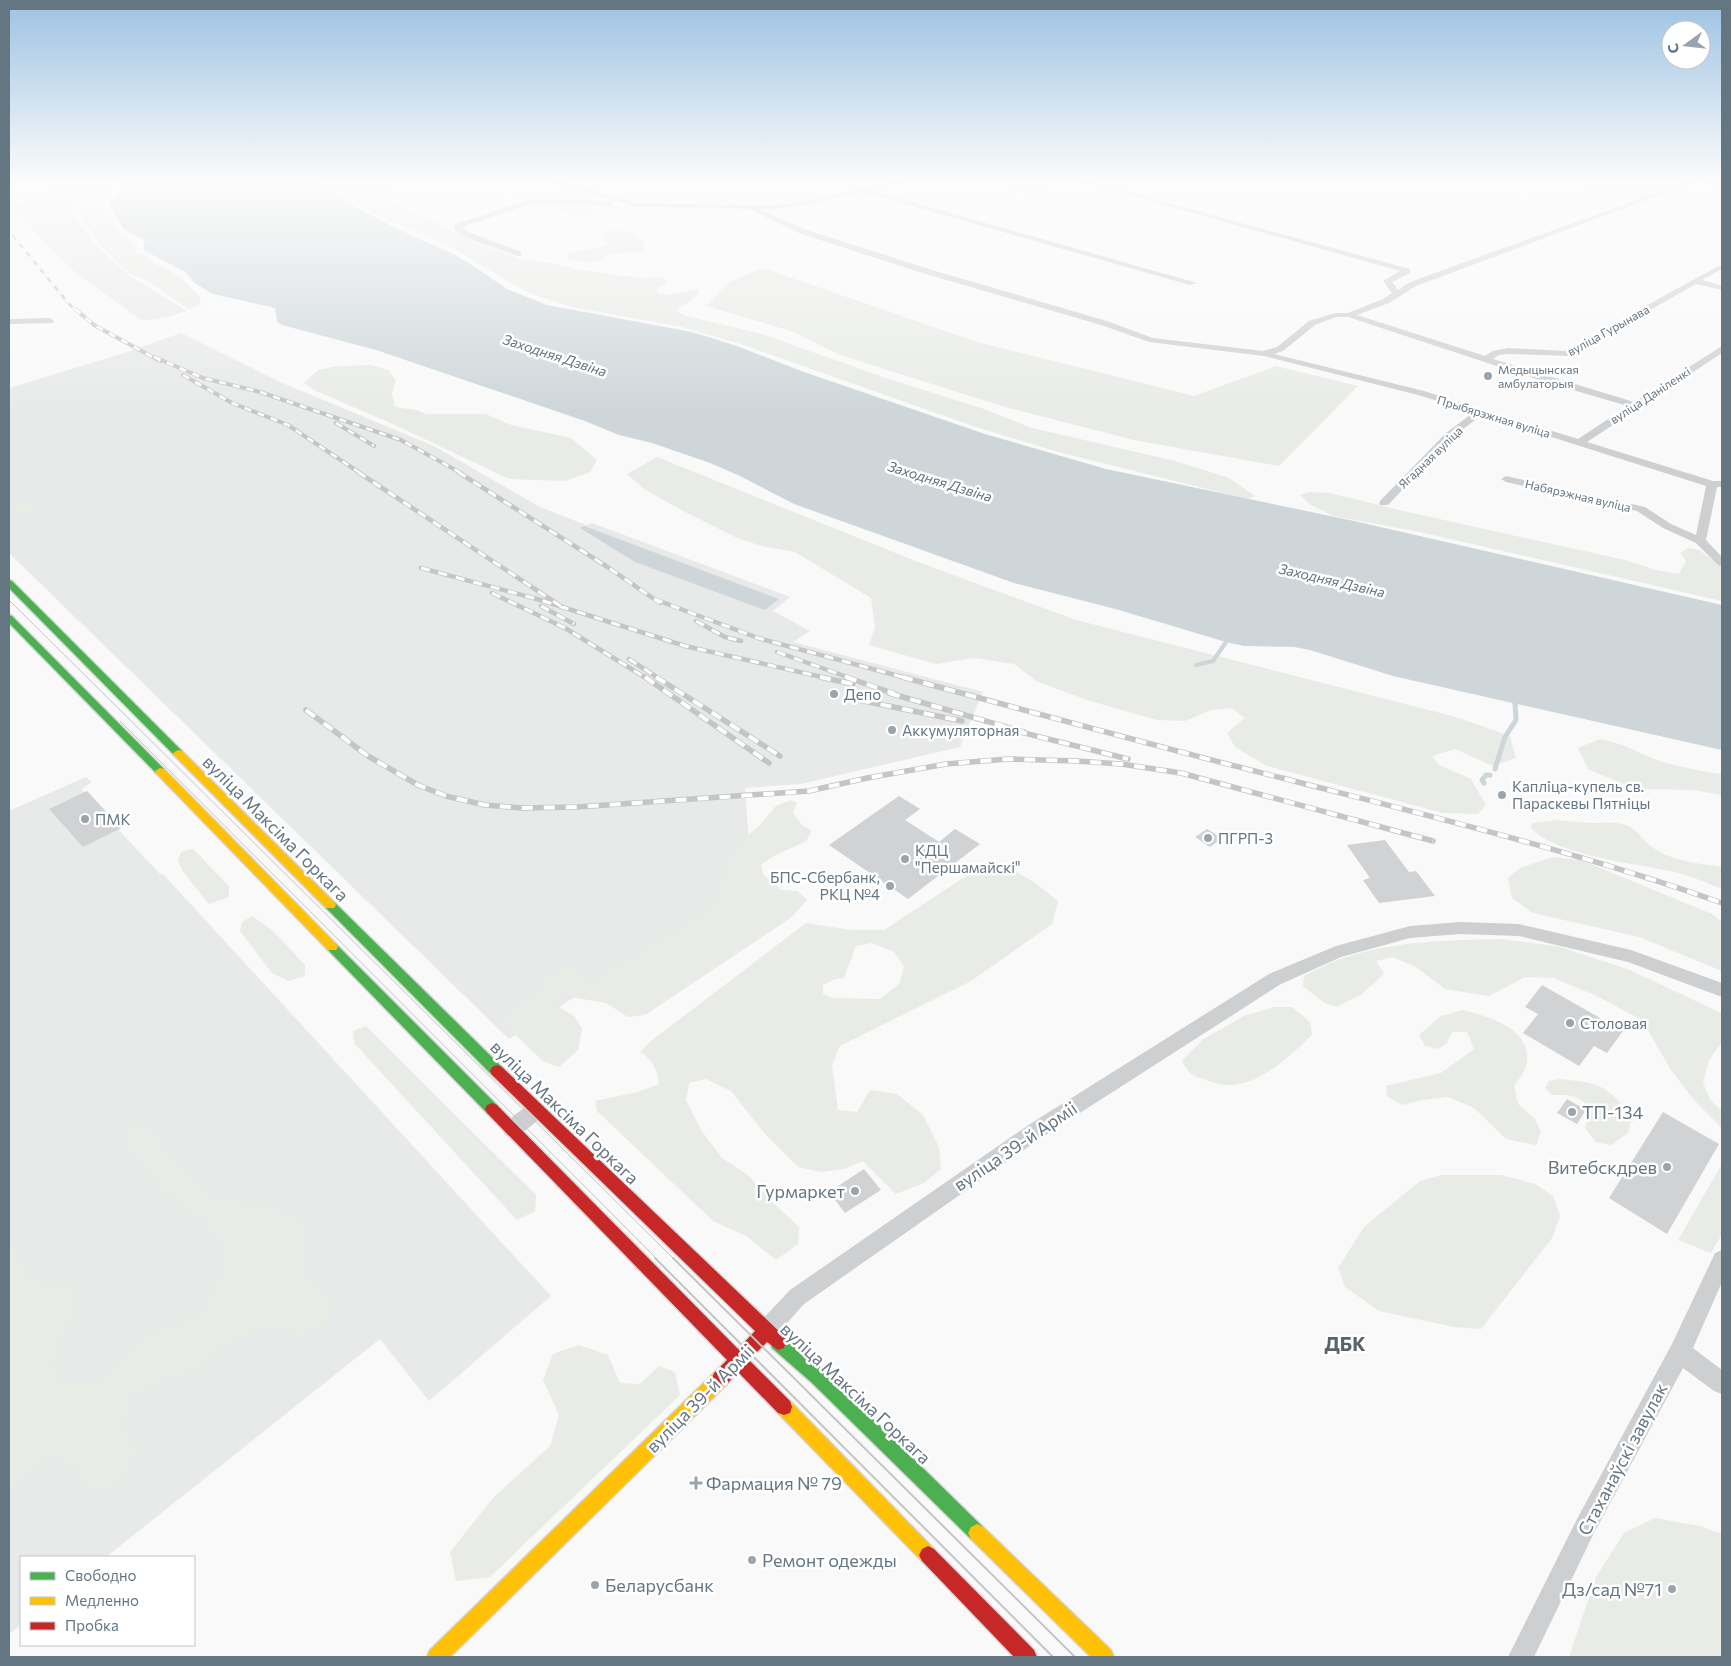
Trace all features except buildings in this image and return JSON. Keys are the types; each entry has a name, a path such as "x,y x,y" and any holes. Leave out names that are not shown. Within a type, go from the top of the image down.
{"main road":[{"name":"вуліца Максіма Горкага","path":"9,583 372,948 537,1110 766,1331 817,1376 1104,1657"},
{"path":"9,618 1027,1657"},
{"name":"вуліца 39-й Арміі","path":"437,1657 711,1390 766,1331"}],"street":[{"name":"Прыбярэжная вуліца","path":"886,258 928,272 1104,323 1152,340 1263,354 1421,393 1479,413 1717,484"},
{"path":"1103,258 1193,283"},
{"path":"1359,258 1407,271 1387,281 1396,294"},
{"path":"1349,316 1386,301 1413,284 1485,258"},
{"name":"вуліца Гурынава","path":"1485,360 1496,353 1508,351 1566,354 1722,266"},
{"path":"1696,281 1722,288"},
{"path":"1263,354 1280,349 1312,324 1335,315 1349,316 1634,405"},
{"path":"9,322 50,321"},
{"name":"вуліца Даніленкі","path":"1578,443 1722,349"},
{"name":"Ягадная вуліца","path":"1384,503 1449,435 1479,413"},
{"name":"Набярэжная вуліца","path":"1506,479 1641,509 1667,526 1700,541 1722,563"},
{"path":"1700,541 1717,484"},
{"name":"вуліца 39-й Арміі","path":"766,1331 797,1297 1037,1130 1275,979 1336,952 1410,932 1460,928 1519,930 1631,956 1722,990"},
{"path":"348,963 372,948"},
{"path":"512,1130 537,1110"},
{"name":"Стаханаўскі завулак","path":"1521,1657 1585,1527 1680,1352 1722,1260"},
{"path":"1680,1352 1722,1383"}],"shaded area":[{"path":"60,258 110,258 130,276 187,311 143,321 75,272"},
{"path":"113,258 148,258 156,265 165,267 181,278 199,296 201,304 189,309 148,281 129,273"},
{"path":"469,258 517,258 552,263 579,270 640,278 661,277 668,282 657,289 657,292 668,295 697,289 699,294 676,311 686,316 762,334 886,378 984,409 1032,428 1175,461 1229,478 1255,496 1248,499 1062,453 973,426 741,344 682,327 572,307 534,295"},
{"path":"566,258 603,258 594,262 582,262"},
{"path":"763,268 977,342 1194,396 1276,366 1358,386 1279,466 1134,440 1005,407 840,355 791,331 706,306 729,282"},
{"path":"181,333 280,382 434,446 540,507 586,525 592,523 790,597 773,611 810,631 793,642 983,692 960,747 801,784 745,788 752,883 509,1039 9,553 9,388 121,354"},
{"path":"371,365 388,370 396,380 392,394 395,407 416,410 426,414 486,414 511,425 571,438 597,460 590,472 565,481 509,479 395,425 316,391 304,383 318,370 338,366"},
{"path":"657,457 918,562 1076,620 1456,717 1510,736 1516,758 1493,766 1455,749 1432,756 1439,765 1471,779 1486,805 1478,814 1443,813 1267,766 1235,747 1227,733 1245,718 1232,708 1211,710 1185,721 1157,720 1087,700 1036,681 1014,664 974,658 936,664 869,645 875,627 871,598 795,552 762,546 737,538 683,511 644,489 627,474"},
{"path":"1309,492 1330,493 1679,574 1686,561 1680,553 1688,548 1699,550 1722,567 1722,601 1415,531 1333,516 1311,505 1300,495"},
{"path":"31,502 41,504 43,507 27,513 11,510 11,506 17,503"},
{"path":"1600,739 1622,745 1671,764 1722,774 1722,795 1694,790 1642,789 1623,784 1588,769 1578,748"},
{"path":"86,777 92,782 82,789 84,792 87,791 121,828 119,830 128,840 161,875 163,874 551,1296 429,1401 380,1339 107,1556 20,1556 20,1626 9,1634 9,811"},
{"path":"791,800 797,803 793,813 802,825 812,831 806,841 772,857 761,865 764,875 782,890 797,891 807,900 792,917 645,1015 628,1017 606,1003 565,996 554,1004 574,1016 582,1029 578,1050 559,1067 543,1061 504,1024 502,1016 538,989 547,973 573,966 588,983 693,919 718,898 723,867 737,845 759,826 776,806"},
{"path":"1557,820 1590,823 1610,822 1626,825 1637,832 1652,847 1668,856 1704,865 1722,867 1722,889 1675,872 1599,858 1559,846 1543,838 1531,828 1532,823"},
{"path":"193,849 229,886 229,897 209,904 184,873 178,861 181,852"},
{"path":"1552,857 1581,860 1712,914 1722,922 1722,971 1639,937 1533,913 1512,898 1508,878 1520,868"},
{"path":"983,865 1006,866 1034,882 1058,901 1052,924 971,981 840,1046 832,1065 838,1110 857,1112 870,1090 897,1094 923,1115 939,1147 941,1169 924,1183 896,1194 863,1161 844,1169 821,1172 798,1167 765,1134 731,1091 706,1079 689,1083 686,1100 701,1130 722,1158 748,1175 770,1200 799,1227 798,1244 776,1260 746,1236 713,1221 597,1111 595,1101 638,1092 659,1084 654,1065 640,1052 651,1041 806,923 851,930 884,930","holes":["872,943 894,952 904,966 900,983 880,999 832,998 823,994 823,985 835,979 844,978 856,946"]},
{"path":"252,916 272,930 305,965 305,976 289,981 272,973 240,931 242,922"},
{"path":"1500,939 1557,946 1630,970 1721,1013 1722,1042 1709,1060 1703,1083 1711,1101 1722,1111 1722,1128 1694,1100 1671,1070 1642,1020 1595,995 1553,978 1525,977 1489,996 1445,989 1416,967 1393,957 1376,961 1384,974 1362,994 1336,1007 1323,1002 1303,986 1304,976 1346,957 1365,952 1423,942"},
{"path":"1274,1007 1292,1007 1310,1022 1312,1035 1278,1065 1252,1080 1238,1084 1224,1085 1190,1073 1182,1061 1202,1040 1244,1016"},
{"path":"1463,1010 1497,1021 1517,1034 1524,1043 1527,1053 1526,1066 1523,1074 1514,1086 1518,1104 1535,1119 1541,1132 1536,1145 1506,1139 1474,1108 1448,1097 1402,1105 1387,1096 1386,1086 1441,1073 1474,1049 1467,1032 1452,1032 1447,1043 1438,1049 1425,1046 1419,1035 1441,1016"},
{"path":"366,1026 536,1195 535,1211 517,1220 354,1043 353,1031"},
{"path":"1560,1079 1594,1084 1609,1092 1632,1117 1628,1133 1611,1145 1596,1142 1585,1128 1590,1111 1587,1105 1579,1098 1552,1095 1545,1088 1549,1081"},
{"path":"135,1119 149,1126 175,1159 212,1197 256,1203 290,1212 308,1229 307,1273 331,1304 325,1330 300,1337 274,1329 236,1337 199,1371 160,1384 135,1395 120,1428 134,1443 136,1458 121,1485 92,1492 69,1464 48,1456 9,1490 9,1236 29,1279 55,1286 78,1288 79,1309 63,1336 53,1362 64,1383 92,1384 144,1337 198,1314 216,1286 224,1248 199,1218 164,1193 143,1162 125,1149 122,1128"},
{"path":"1722,1164 1722,1234 1711,1253 1678,1240"},
{"path":"1442,1175 1501,1175 1535,1184 1553,1196 1560,1216 1552,1238 1481,1329 1454,1327 1379,1311 1345,1287 1338,1268 1364,1227 1420,1181"},
{"path":"579,1345 608,1355 620,1383 640,1384 659,1366 675,1372 680,1395 490,1577 456,1581 450,1552 493,1498 550,1446 559,1415 543,1380 553,1354"},
{"name":"Дз/сад №71","path":"1655,1518 1700,1526 1722,1534 1722,1657 1569,1657 1596,1577 1624,1533"}],"water":[{"name":"Заходняя Дзвіна","path":"158,258 459,258 507,289 547,305 692,332 734,345 804,372 985,434 1106,469 1354,521 1722,605 1722,750 1393,676 1310,650 1294,647 1244,646 1226,642 1119,610 1014,583 794,504 710,463 652,443 619,435 585,421 376,350 282,325 277,322 275,308 213,294 196,284 184,271"},
{"path":"584,526 779,599 765,610 635,562 580,528"}],"waterway":[{"path":"1196,665 1213,661 1226,642"},
{"path":"1495,769 1505,737 1516,720 1515,703"},
{"path":"1484,783 1482,780 1486,775 1490,775"}],"tram line":[{"path":"9,600 674,1259"},
{"path":"120,721 657,1259"},
{"path":"655,1258 1053,1657"},
{"path":"673,1258 1075,1657"}],"railway":[{"path":"31,258 76,310"},
{"path":"75,309 94,325 160,361"},
{"path":"154,357 203,378 260,392 401,440 461,473"},
{"path":"183,375 232,403 288,425 360,473"},
{"path":"336,423 374,446"},
{"path":"358,472 562,607"},
{"path":"458,472 606,566 654,599"},
{"path":"421,568 562,607"},
{"path":"492,593 565,628 646,678"},
{"path":"654,599 758,638 906,678"},
{"path":"654,599 660,603"},
{"path":"541,606 574,624"},
{"path":"562,607 685,646 826,678"},
{"path":"696,621 725,637 741,641"},
{"path":"777,652 850,678"},
{"path":"629,659 658,678"},
{"path":"645,677 769,763"},
{"path":"656,677 780,756"},
{"path":"820,677 853,684"},
{"path":"846,677 895,694"},
{"path":"902,677 1559,851 1722,903"},
{"path":"889,693 1024,732"},
{"path":"859,700 962,721"},
{"path":"306,710 368,756 418,785 446,796 485,805 522,808 577,807 809,791 867,778 946,764 1008,759 1077,761 1121,764 1181,773 1433,841"},
{"path":"1016,731 1128,759"}],"traffic: fast":[{"path":"9,583 178,753"},
{"path":"9,618 160,771"},
{"path":"330,905 497,1071"},
{"path":"332,947 492,1109"},
{"path":"778,1342 817,1376 977,1533"}],"traffic: slow":[{"path":"178,753 330,905"},
{"path":"160,771 332,947"},
{"path":"437,1657 720,1379"},
{"path":"784,1407 928,1555"},
{"path":"977,1533 1104,1657"}],"traffic: jam":[{"path":"497,1071 778,1342"},
{"path":"492,1109 784,1407"},
{"path":"720,1379 766,1331"},
{"path":"928,1555 1027,1657"}],"place":[{"name":"Медыцынская амбулаторыя","path":"1488,376"},
{"name":"Депо","path":"834,694"},
{"name":"Аккумуляторная","path":"892,730"},
{"name":"Капліца-купель св. Параскевы Пятніцы","path":"1502,795"},
{"name":"ПМК","path":"85,819"},
{"name":"ПГРП-3","path":"1208,838"},
{"name":"КДЦ \"Першамайскі\"","path":"905,859"},
{"name":"БПС-Сбербанк, РКЦ №4","path":"890,886"},
{"name":"Столовая","path":"1570,1023"},
{"name":"ТП-134","path":"1572,1112"},
{"name":"Витебскдрев","path":"1667,1167"},
{"name":"Гурмаркет","path":"855,1191"},
{"name":"Фармация № 79","path":"696,1483"},
{"name":"Ремонт одежды","path":"752,1560"},
{"name":"Беларусбанк","path":"595,1585"},
{"name":"Дз/сад №71","path":"1672,1589"}],"district":[{"name":"ДБК","path":"1345,1343"}]}
